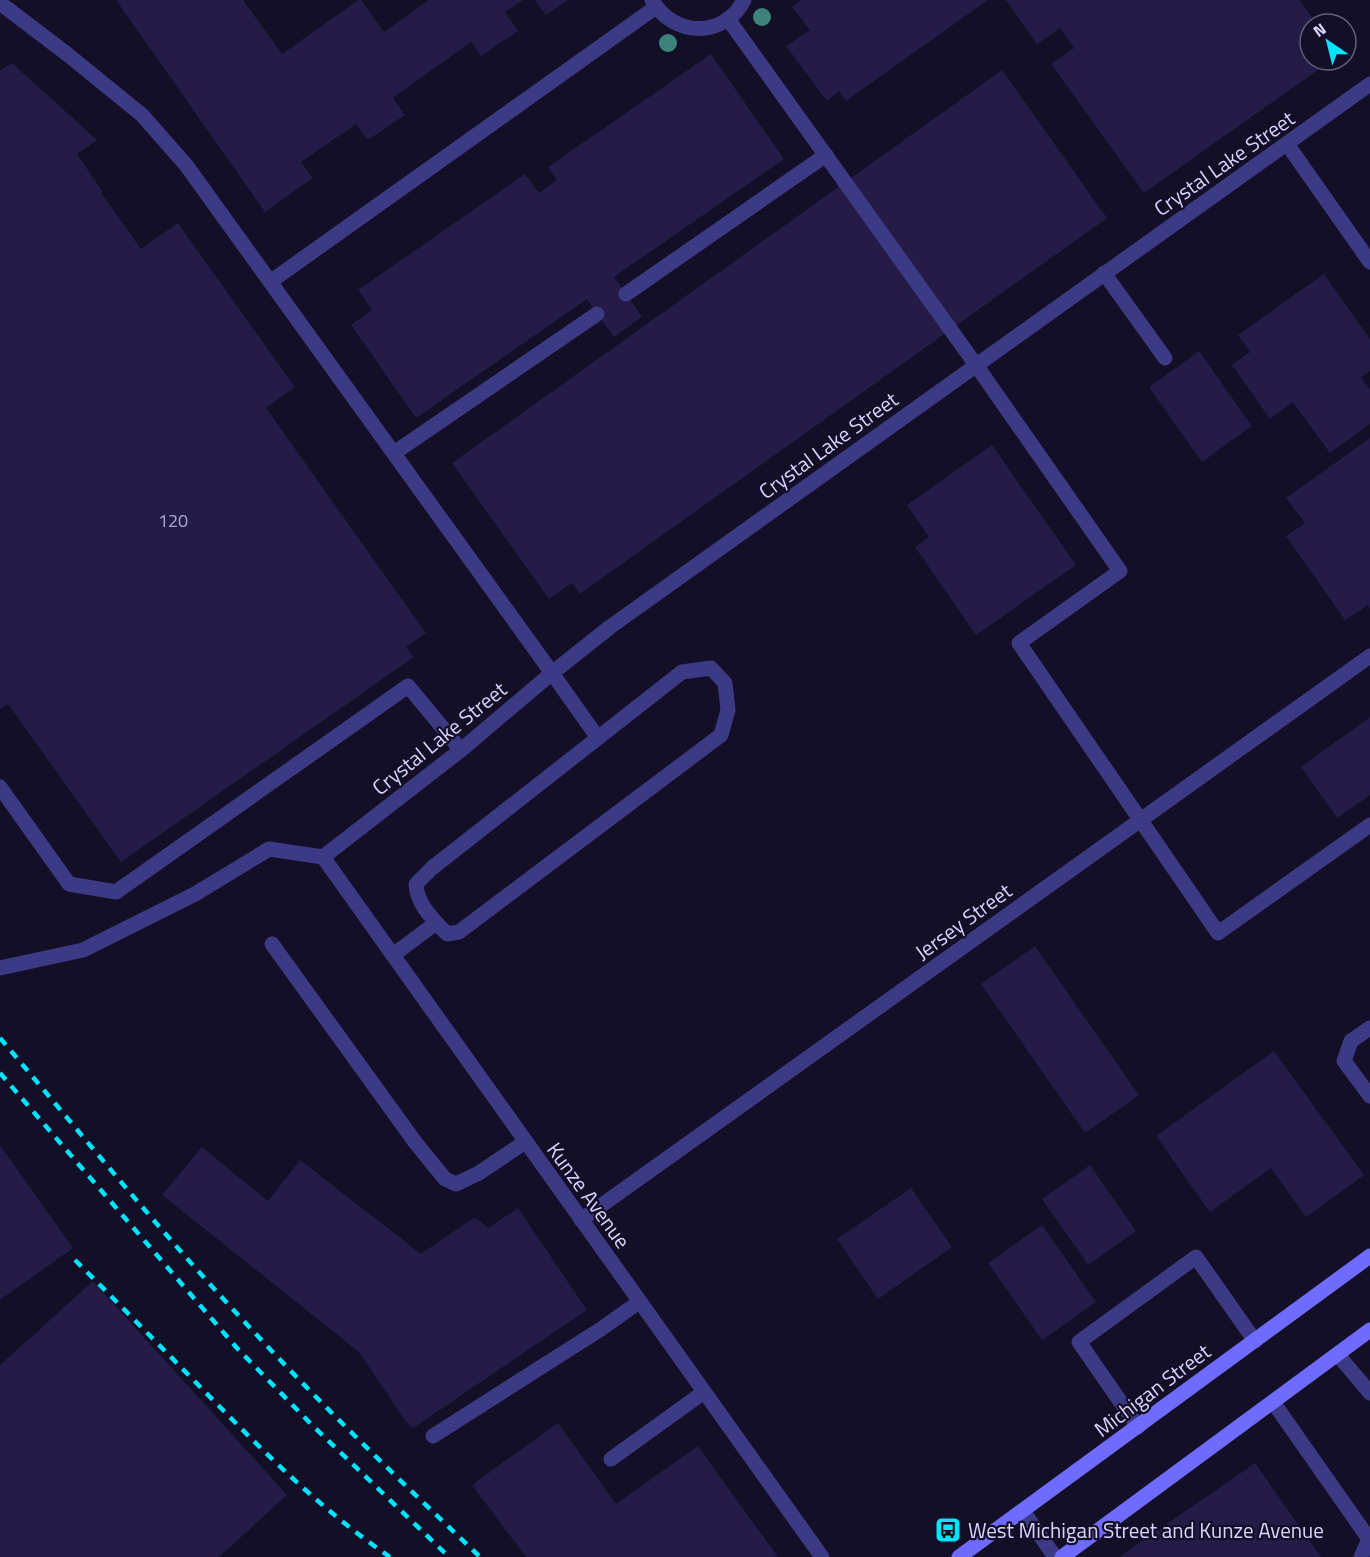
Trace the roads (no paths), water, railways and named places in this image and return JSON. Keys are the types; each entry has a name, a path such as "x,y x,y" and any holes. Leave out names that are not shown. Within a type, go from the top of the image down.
{"main road":[{"name":"Michigan Street","path":"959,1557 1370,1256"},
{"path":"1062,1557 1370,1330"}],"street":[{"path":"270,282 654,4 671,21 690,28 710,27 728,19 744,0"},
{"path":"0,3 142,115 186,165 598,738"},
{"path":"728,19 976,365 1120,571 1019,643 1218,933 1370,825"},
{"name":"Crystal Lake Street","path":"323,857 461,750 610,627 1370,84"},
{"path":"1287,144 1370,262"},
{"path":"626,294 826,155"},
{"path":"1104,273 1165,358"},
{"path":"394,453 597,314"},
{"name":"Jersey Street","path":"581,1220 1370,656"},
{"path":"711,668 725,683 729,710 721,735 459,932 447,934 436,923 417,897 416,884 432,868 682,672 711,668"},
{"path":"0,787 69,884 116,892 408,686 461,750"},
{"path":"0,968 83,950 195,894 269,849 323,857"},
{"name":"Kunze Avenue","path":"323,857 822,1557"},
{"path":"393,955 436,923"},
{"path":"272,944 415,1142 445,1179 456,1184 478,1173 525,1142"},
{"path":"1370,1028 1352,1041 1344,1061 1370,1096"},
{"path":"1138,1427 1079,1342 1196,1257 1255,1341"},
{"path":"433,1436 601,1329 639,1302"},
{"path":"1338,1355 1370,1393"},
{"path":"611,1458 704,1392"},
{"path":"1273,1402 1369,1539 1360,1557"},
{"path":"1023,1511 1055,1557"}],"railway":[{"path":"0,1038 189,1261 282,1362 394,1475 480,1557"},
{"path":"0,1073 236,1347 310,1423 449,1557"},
{"path":"75,1260 276,1462 319,1502 390,1557"}],"place":[{"name":"West Michigan Street and Kunze Avenue","path":"948,1530"}]}
